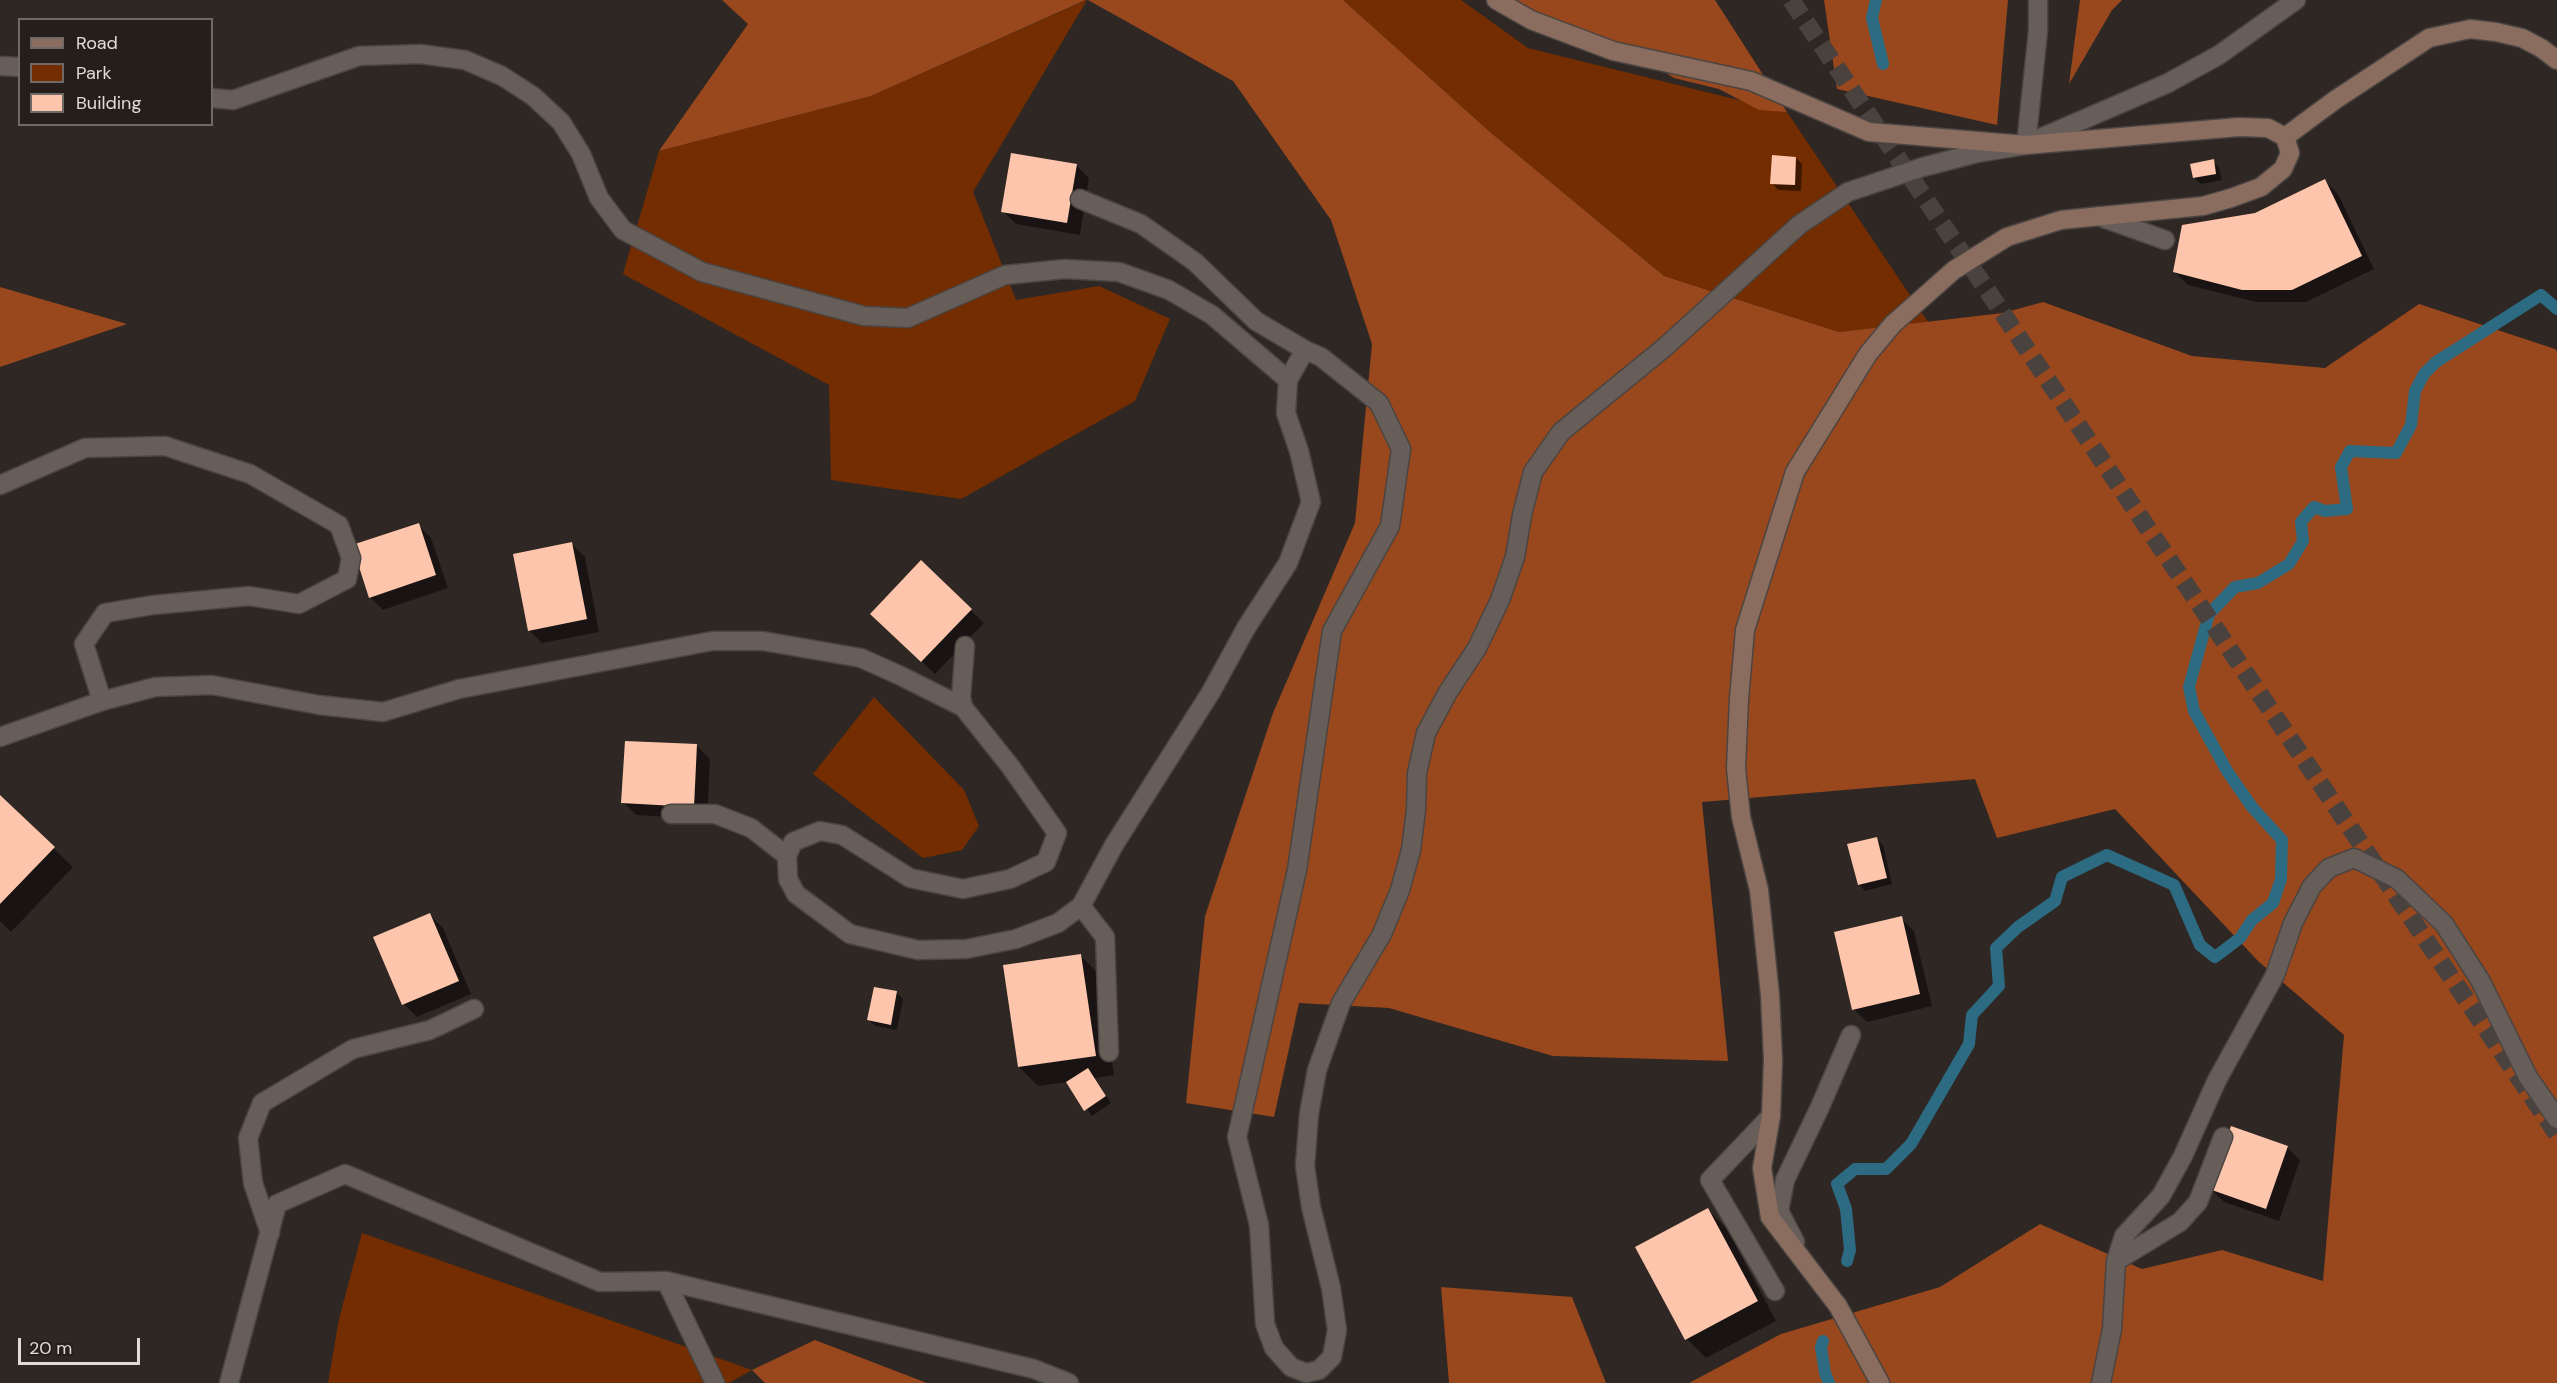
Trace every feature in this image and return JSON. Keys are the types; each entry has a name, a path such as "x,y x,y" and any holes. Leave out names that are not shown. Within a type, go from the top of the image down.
{"street":[{"path":"1496,0 1531,20 1613,51 1751,81 1869,132 2026,145 2168,83 2219,55 2296,0"},
{"path":"2026,145 2038,31 2038,0"},
{"path":"2285,137 2335,100 2429,38 2469,29 2496,32 2522,38 2557,60"},
{"path":"213,99 233,100 359,56 420,54 465,60 502,76 533,96 561,122 581,154 599,198 623,230 702,272 864,316 908,318 1005,275 1065,269 1119,272 1169,290 1212,315 1288,380"},
{"path":"0,66 18,67"},
{"path":"1080,199 1141,224 1195,262 1256,321 1321,357 1380,403 1401,449 1390,526 1332,631 1297,870 1237,1137 1258,1225 1265,1324 1274,1348 1291,1367 1320,1377 1332,1357 1337,1330 1331,1288 1311,1207 1305,1166 1309,1114 1317,1070 1341,1003 1382,934 1400,890 1411,850 1416,810 1417,773 1426,733 1448,692 1477,648 1500,600 1515,557 1522,514 1533,472 1561,432 1665,347 1799,225 1848,192 1923,167 1977,153 2026,145 2239,127 2268,128 2285,137 2290,153 2283,169 2261,187 2203,206 2061,220 2007,237 1954,270 1893,324 1868,354 1795,472 1745,630 1738,699 1736,768 1741,817 1759,890 1766,943 1773,1060 1771,1116 1762,1168 1770,1217 1838,1306 1880,1383"},
{"path":"2098,216 2165,240"},
{"path":"0,736 102,701 155,687 212,685 319,705 383,712 459,689 712,641 763,641 861,658 963,707 1010,766 1057,834 1046,862 1010,879 963,889 909,878 842,835 820,831 793,842 788,856 788,879 796,894 819,913 850,933 918,950 966,949 1016,939 1058,923 1081,906 1114,845 1211,692 1246,628 1288,562 1311,502 1299,451 1286,413 1288,380 1305,350"},
{"path":"0,485 85,448 165,446 250,474 339,525 351,558 347,579 299,604 249,596 153,605 105,613 84,644 102,701"},
{"path":"963,707 961,698 965,646"},
{"path":"671,814 714,814 751,828 788,856"},
{"path":"2101,1383 2112,1329 2116,1261 2124,1236 2162,1196 2183,1156 2217,1080 2275,975 2294,923 2312,886 2329,868 2354,858 2397,879 2444,924 2480,980 2528,1077 2557,1119"},
{"path":"1081,906 1105,937 1109,1052"},
{"path":"270,1233 253,1183 248,1138 262,1103 353,1049 430,1030 474,1009"},
{"path":"1809,1269 1779,1211 1785,1180 1851,1035"},
{"path":"1771,1116 1710,1180 1775,1291"},
{"path":"2116,1261 2180,1222 2198,1202 2223,1137"},
{"path":"229,1383 277,1204 345,1174 600,1282 666,1281 1034,1369 1069,1383"},
{"path":"666,1281 715,1383"}],"green space":[{"path":"1087,0 973,192 1016,300 1099,286 1170,319 1135,401 961,499 831,480 829,385 623,274 659,151 871,96"},
{"path":"1343,0 1461,0 1528,48 1787,112 1928,322 1839,332 1664,276 1490,132"},
{"path":"874,697 964,790 979,826 962,850 923,858 813,774"},
{"path":"362,1233 752,1370 729,1383 328,1383 339,1319"}],"shaded area":[{"path":"722,0 1086,0 871,96 659,151 748,24"},
{"path":"1088,0 1343,0 1490,132 1664,276 1839,332 2003,313 2043,302 2192,356 2325,368 2419,304 2555,349 2557,351 2557,1383 1689,1383 1781,1334 1940,1287 2040,1224 2142,1269 2222,1250 2323,1281 2344,1035 2258,961 2115,809 1997,838 1975,779 1702,802 1728,1061 1553,1056 1389,1008 1299,1003 1274,1117 1186,1103 1205,916 1273,713 1355,523 1372,344 1331,220 1233,81"},
{"path":"1496,0 1715,0 1787,112 1759,110 1719,89 1674,78 1637,54"},
{"path":"1824,0 2008,0 1997,125 1837,89"},
{"path":"2080,0 2122,0 2112,10 2069,84"},
{"path":"0,287 127,324 0,367"},
{"path":"1441,1287 1572,1297 1606,1383 1449,1383"},
{"path":"815,1340 927,1383 765,1383 752,1370"}],"building":[{"path":"1011,153 1077,164 1067,223 1001,212"},
{"path":"1772,155 1796,157 1795,185 1770,184"},
{"path":"2214,159 2216,174 2193,178 2190,164"},
{"path":"2325,179 2362,256 2292,290 2242,290 2173,272 2182,225 2255,213"},
{"path":"419,523 436,575 369,598 352,545"},
{"path":"572,542 587,619 528,631 513,554"},
{"path":"921,560 972,609 921,662 870,614"},
{"path":"625,741 697,744 694,807 621,803"},
{"path":"0,795 55,847 0,904"},
{"path":"1877,837 1887,878 1858,885 1847,844"},
{"path":"430,913 459,981 402,1005 373,937"},
{"path":"1902,916 1920,994 1852,1010 1834,932"},
{"path":"1081,954 1096,1056 1018,1067 1003,965"},
{"path":"874,987 897,991 891,1025 867,1020"},
{"path":"1088,1068 1106,1096 1084,1111 1066,1082"},
{"path":"2231,1126 2288,1146 2266,1209 2209,1189"},
{"path":"1708,1208 1758,1301 1685,1340 1635,1247"}],"waterway":[{"path":"1876,0 1872,18 1883,64"},
{"path":"1847,1261 1850,1250 1846,1209 1837,1184 1855,1169 1886,1169 1911,1144 1969,1044 1972,1015 1999,986 1996,948 2018,927 2055,901 2062,877 2107,855 2174,885 2200,945 2215,957 2240,938 2252,920 2273,903 2281,879 2282,840 2252,807 2227,771 2194,711 2189,687 2209,614 2235,587 2258,583 2289,564 2303,541 2301,522 2314,507 2325,511 2347,509 2341,467 2350,451 2396,453 2411,425 2415,391 2424,374 2436,362 2541,295 2557,309"},
{"path":"1823,1341 1821,1347 1829,1383"}],"tunnel":[{"path":"1791,0 2557,1134"}]}
